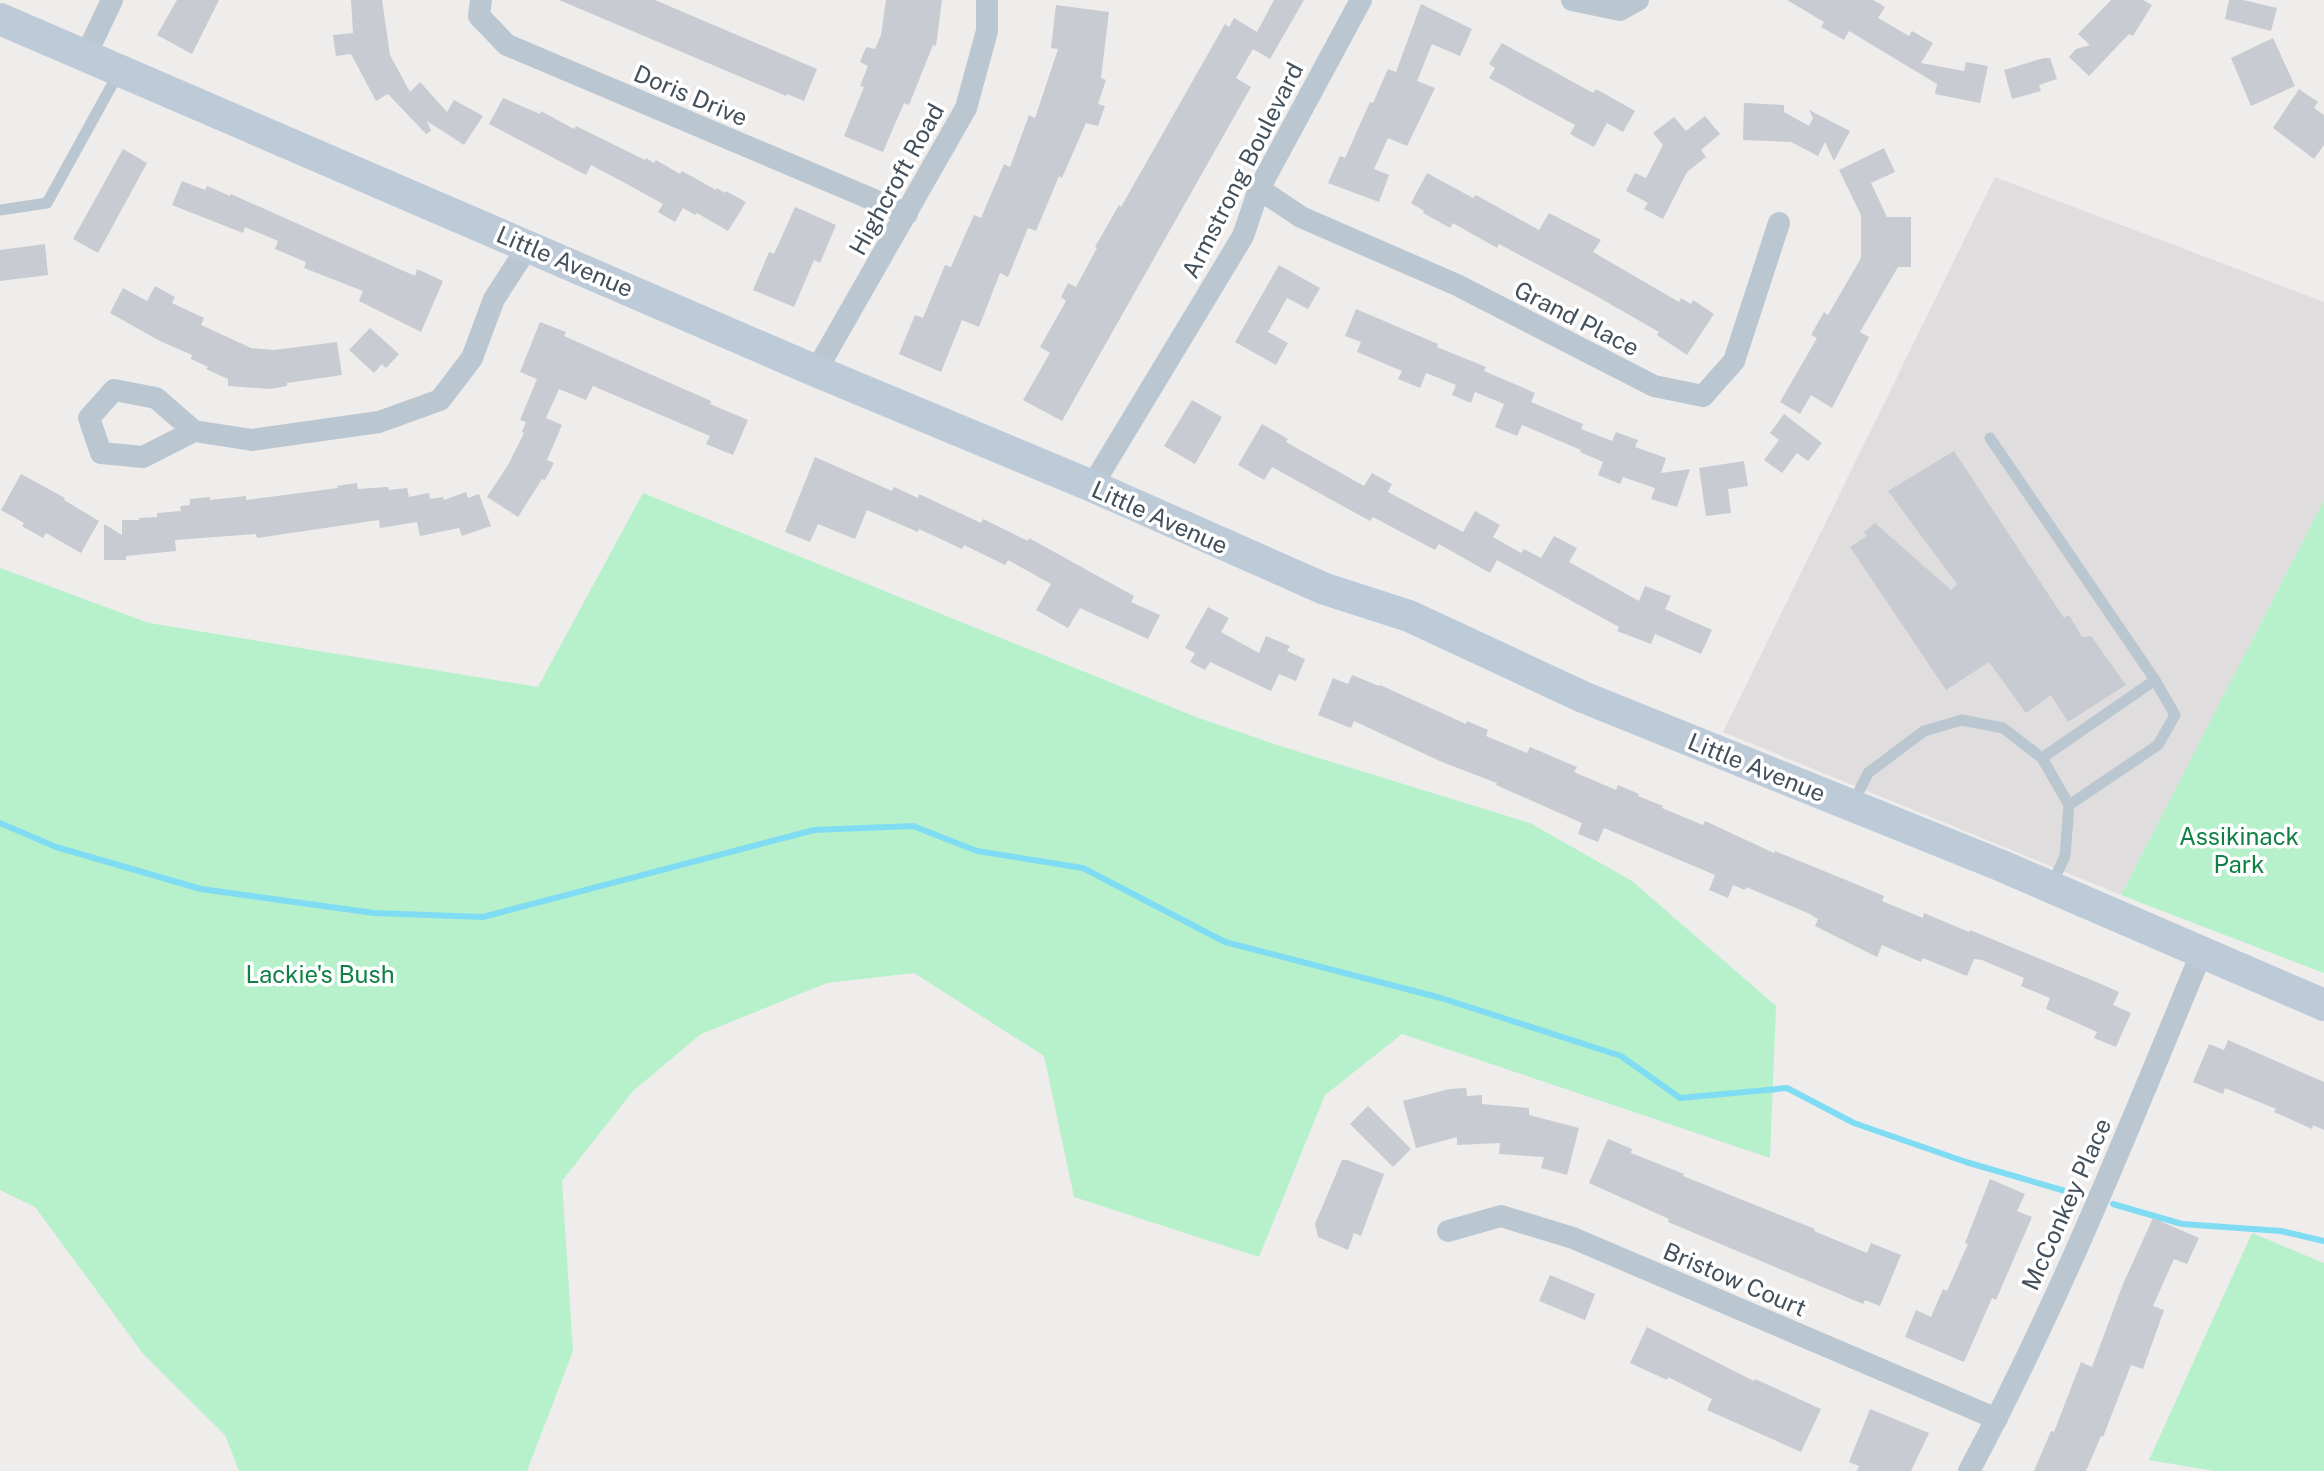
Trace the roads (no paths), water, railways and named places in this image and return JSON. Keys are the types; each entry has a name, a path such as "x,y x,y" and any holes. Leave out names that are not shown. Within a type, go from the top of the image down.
{"street":[{"path":"86,55 112,0"},
{"name":"Doris Drive","path":"481,0 479,16 507,45 907,214"},
{"name":"Highcroft Road","path":"816,371 966,108 987,31 987,0"},
{"name":"Armstrong Boulevard","path":"1092,486 1243,236 1259,189 1361,0"},
{"path":"1572,0 1620,10 1638,0"},
{"name":"Little Avenue","path":"0,19 816,371 1092,486 1325,589 1409,616 1583,697 2002,866 2324,1005"},
{"name":"Grand Place","path":"1259,189 1301,217 1457,285 1654,386 1703,396 1734,361 1779,223"},
{"path":"194,431 252,440 379,422 440,400 472,358 494,299 529,245"},
{"name":"McConkey Place","path":"1969,1471 1997,1419 2129,1128 2201,954"},
{"name":"Bristow Court","path":"1448,1231 1501,1216 1573,1238 1997,1419"}],"lane":[{"path":"0,210 47,203 120,70"},
{"path":"1990,438 2155,680 2175,715 2158,745 2069,805"},
{"path":"2042,758 2155,680"},
{"path":"1852,806 1868,773 1924,731 1962,720 2003,728 2042,758 2069,805 2065,856 2050,888"}],"waterway":[{"path":"0,823 56,847 201,889 374,913 483,917 814,830 913,826 977,851 1083,868 1225,942 1441,998 1621,1056 1680,1098 1787,1088 1854,1123 1966,1162 2079,1195"},
{"path":"2113,1204 2182,1224 2281,1231 2324,1241"}],"park label":[{"name":"Assikinack Park","path":"2239,850"},
{"name":"Lackie's Bush","path":"320,974"}]}
